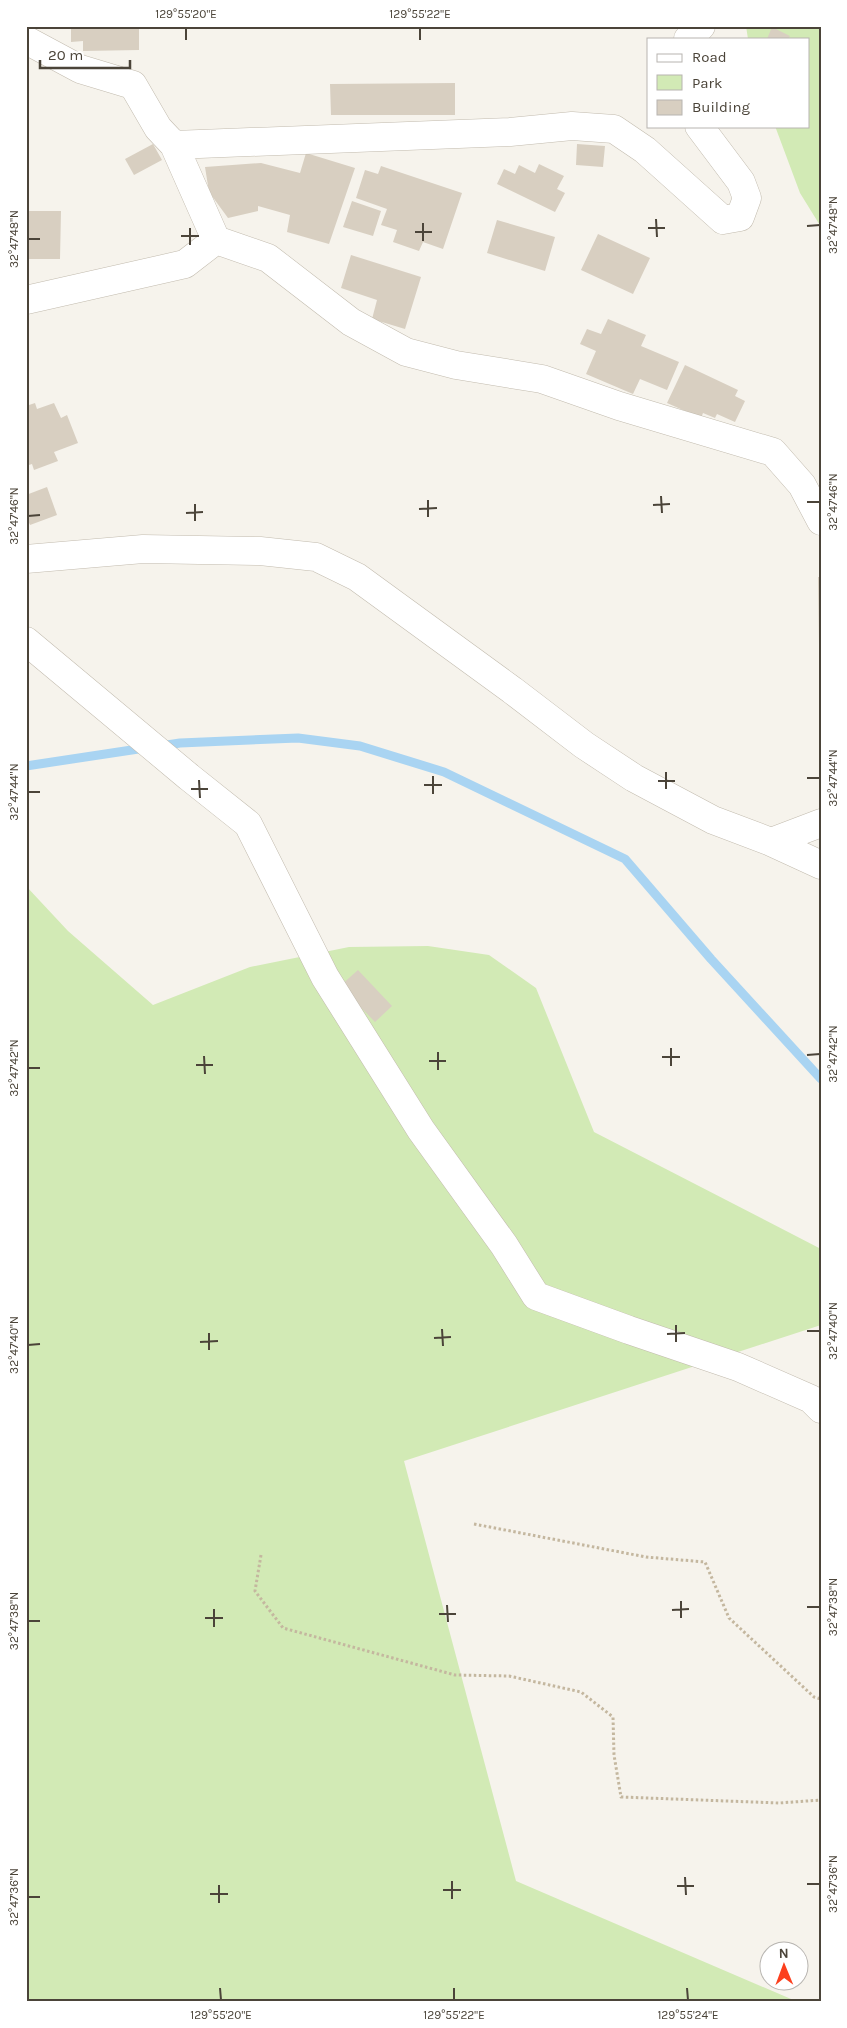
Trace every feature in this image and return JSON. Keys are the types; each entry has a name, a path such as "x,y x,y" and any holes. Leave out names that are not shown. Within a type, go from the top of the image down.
{"street":[{"path":"689,38 701,26"},
{"path":"26,40 80,69 133,85 158,128 174,145 216,240 268,258 351,322 406,352 456,365 542,379 619,406 773,452 802,485 821,521"},
{"path":"174,145 510,132 572,126 614,129 645,150 723,220 740,217 747,198 741,182 700,128"},
{"path":"26,300 185,264 216,240"},
{"path":"26,559 143,549 260,551 316,557 357,577 584,745 634,778 713,820 771,842 821,865"},
{"path":"26,641 171,763 248,824 325,977 420,1130 504,1245 536,1296 738,1367 810,1399 821,1409"},
{"path":"771,842 821,823"}],"path":[{"path":"474,1524 646,1557 705,1562 729,1618 814,1697 821,1699"},
{"path":"261,1555 255,1591 283,1628 455,1675 509,1676 581,1692 613,1717 614,1754 621,1797 779,1803 821,1800"}],"green space":[{"path":"746,26 821,26 821,227 800,193 776,128 810,128 810,38 748,38"},
{"path":"26,886 68,931 153,1005 250,967 349,947 428,946 489,955 536,988 594,1132 821,1249 821,1325 404,1461 516,1881 760,1986 760,1990 770,1990 798,2002 26,2002"}],"building":[{"path":"71,26 139,26 139,50 83,51 83,41 71,42"},
{"path":"772,27 790,36 789,38 767,38"},
{"path":"455,83 455,115 331,115 330,84"},
{"path":"153,144 162,160 134,175 125,159"},
{"path":"577,144 605,146 603,167 576,165"},
{"path":"306,153 355,168 329,244 287,232 290,215 258,206 258,211 228,218 209,192 205,167 261,163 300,173"},
{"path":"539,164 564,176 557,189 565,193 555,212 497,184 504,169 515,174 519,165 535,173"},
{"path":"381,166 462,193 443,249 423,242 419,251 393,242 397,230 381,225 387,209 356,198 365,170 378,174"},
{"path":"352,201 381,211 373,236 343,227"},
{"path":"26,211 61,211 60,259 26,259"},
{"path":"497,220 555,237 545,271 487,253"},
{"path":"598,234 650,258 633,294 581,270"},
{"path":"351,255 421,277 405,329 372,319 377,300 341,288"},
{"path":"608,319 646,335 641,346 679,362 667,390 640,379 633,394 586,374 596,351 580,344 587,329 601,334"},
{"path":"685,365 738,390 735,396 745,401 735,422 717,414 715,418 703,413 701,418 667,403"},
{"path":"35,403 37,409 54,403 61,418 67,415 78,443 54,452 58,461 34,470 32,464 26,466 26,406"},
{"path":"47,487 57,515 30,525 26,516 26,495"},
{"path":"818,577 821,577 821,645 819,645"},
{"path":"358,970 392,1006 375,1022 340,986"}],"waterway":[{"path":"160,746 180,743 298,738 360,746 444,772 625,859 711,959 821,1079"},
{"path":"26,766 145,748"}]}
